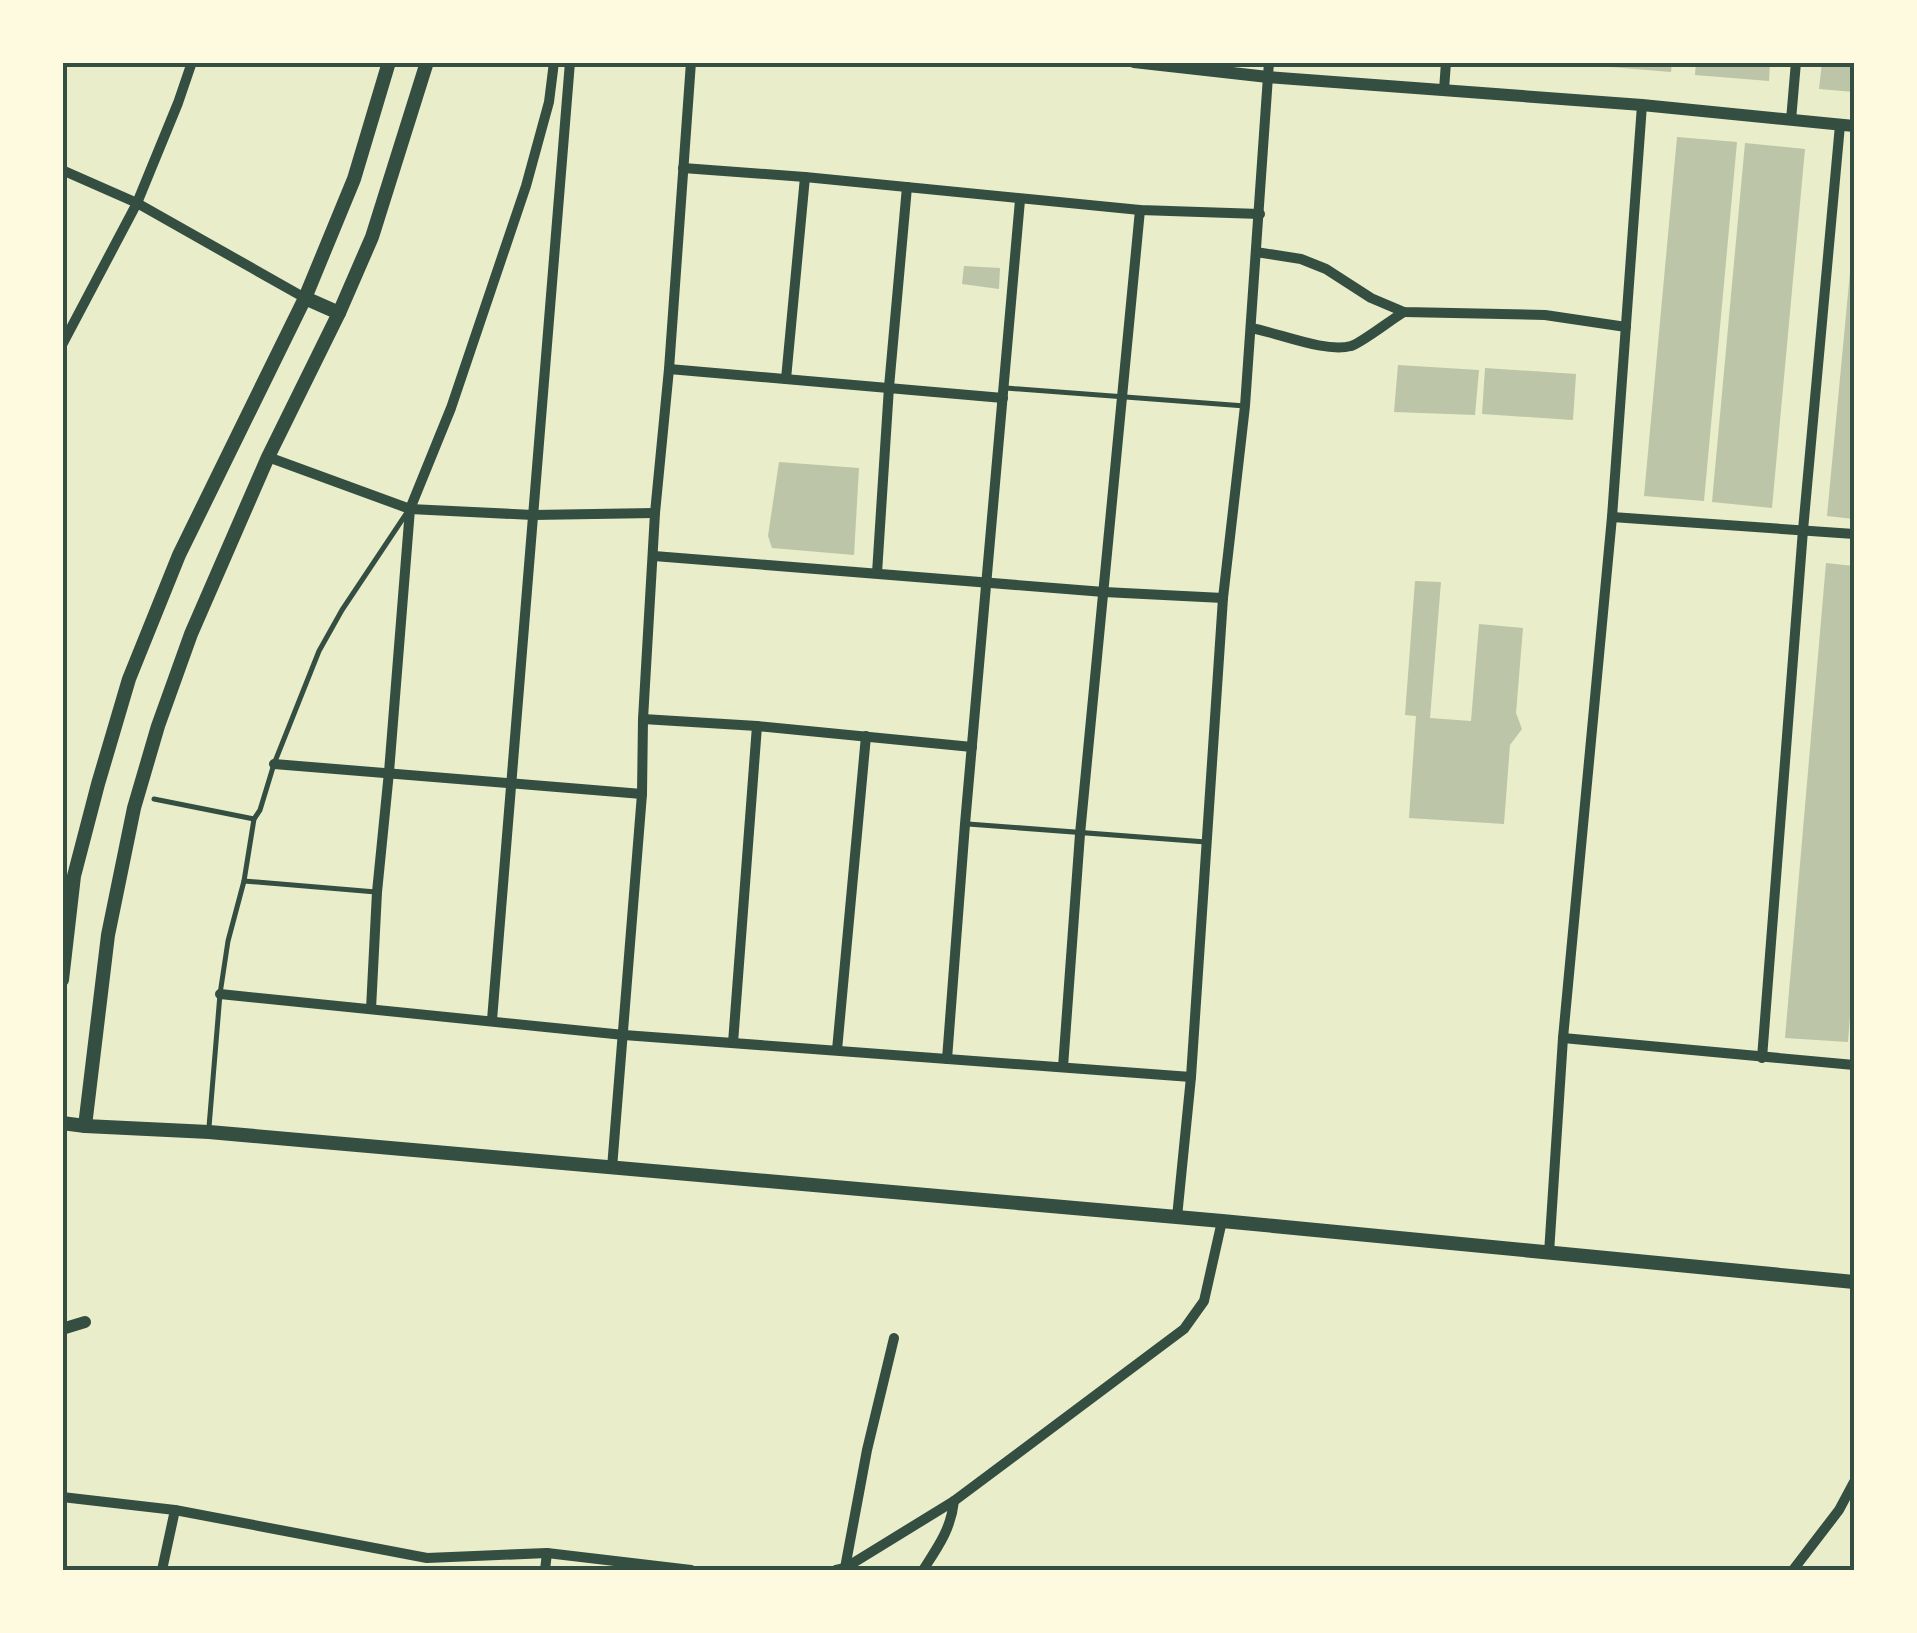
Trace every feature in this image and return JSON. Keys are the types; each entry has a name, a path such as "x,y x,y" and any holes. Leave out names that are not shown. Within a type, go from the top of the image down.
{"main road":[{"path":"63,980 68,876 129,680 179,555 305,298 354,179 389,62"},
{"path":"86,1126 108,934 134,808 158,726 191,634 268,457 340,313 372,237 427,62"},
{"path":"305,298 340,313"},
{"path":"62,1122 1222,1221 1854,1282"}],"street":[{"path":"62,345 68,321 137,204 192,62"},
{"path":"371,1008 376,892 410,508 450,408 526,186 549,102 554,62"},
{"path":"492,1020 570,62"},
{"path":"612,1168 642,794 656,513 691,62"},
{"path":"1134,62 1268,70 1444,90 1848,125 1803,530 1762,1058"},
{"path":"1444,90 1446,62"},
{"path":"1791,120 1796,62"},
{"path":"1177,1218 1191,1077 1223,598 1245,406 1268,70"},
{"path":"1548,1254 1563,1038 1612,516 1642,105"},
{"path":"683,168 1140,210 1260,214"},
{"path":"62,170 137,204 305,298"},
{"path":"786,379 805,177"},
{"path":"877,573 907,187"},
{"path":"947,1059 1020,200"},
{"path":"1064,1067 1080,834 1140,210"},
{"path":"1256,252 1314,264 1371,298 1404,312 1545,315 1626,327"},
{"path":"1251,328 1323,348 1353,346 1404,312"},
{"path":"668,369 1003,393"},
{"path":"268,457 410,508 533,515 656,513"},
{"path":"1612,516 1854,534"},
{"path":"654,556 1223,598"},
{"path":"643,719 972,746"},
{"path":"733,1044 757,726"},
{"path":"837,1050 866,736"},
{"path":"274,764 642,794"},
{"path":"220,994 624,1035 1191,1077"},
{"path":"1563,1038 1854,1065"},
{"path":"840,1569 954,1501 1184,1329 1204,1301 1222,1221"},
{"path":"62,1328 85,1322"},
{"path":"840,1569 894,1338"},
{"path":"1794,1570 1839,1510 1854,1482"},
{"path":"62,1497 175,1510 427,1558 547,1553 691,1570"},
{"path":"938,1570 925,1567 946,1535 954,1501"},
{"path":"162,1570 175,1510"},
{"path":"545,1570 547,1553"}],"lane":[{"path":"1003,393 1245,406"},
{"path":"209,1132 220,994 254,819 319,651 410,508"},
{"path":"154,800 254,819"},
{"path":"965,824 1208,842"},
{"path":"244,881 376,892"}],"building":[{"path":"1587,62 1672,62 1671,72"},
{"path":"1696,62 1770,62 1769,81 1695,75"},
{"path":"1822,62 1854,62 1854,92 1819,89"},
{"path":"1677,137 1737,142 1704,501 1644,496"},
{"path":"1745,143 1805,149 1772,508 1712,502"},
{"path":"1854,251 1854,519 1827,516"},
{"path":"964,266 1000,268 999,289 962,284"},
{"path":"1398,365 1479,370 1475,415 1394,412"},
{"path":"1485,368 1576,374 1573,420 1482,414"},
{"path":"779,462 859,468 854,555 772,548 768,536"},
{"path":"1826,563 1854,566 1854,965 1848,1042 1785,1038"},
{"path":"1415,581 1441,582 1430,718 1471,721 1479,624 1523,628 1516,713 1522,729 1510,745 1504,824 1409,818 1416,716 1405,715"}]}
